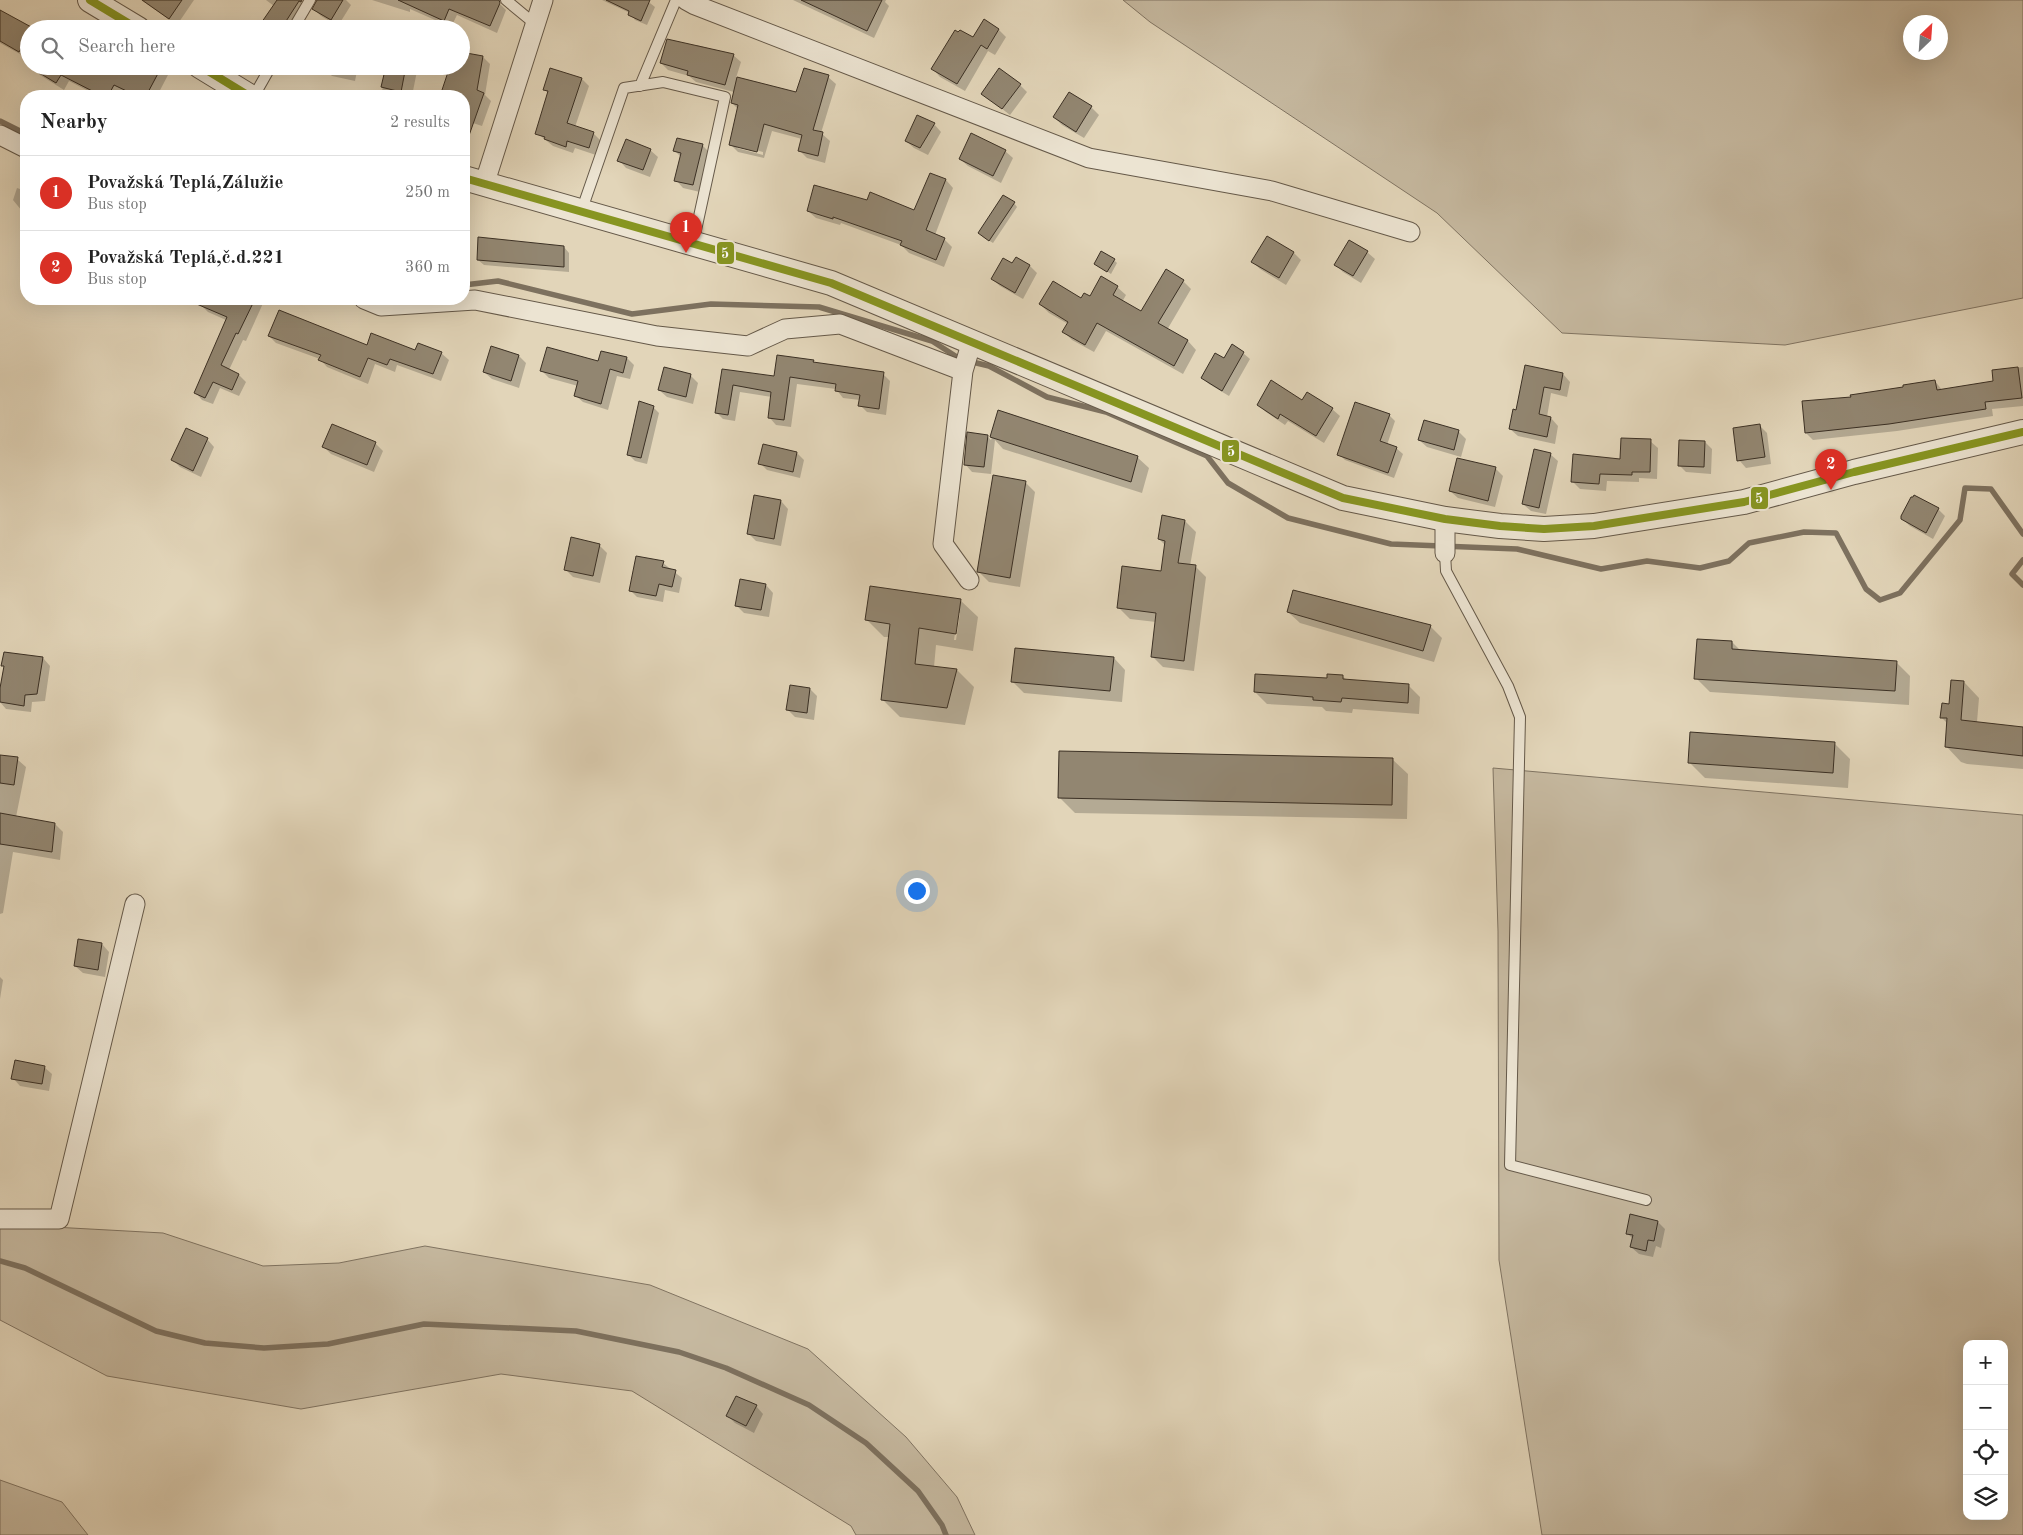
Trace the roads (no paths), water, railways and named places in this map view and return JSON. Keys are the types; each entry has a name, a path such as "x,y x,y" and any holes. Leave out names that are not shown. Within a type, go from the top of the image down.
{"street":[{"path":"90,0 123,20"},
{"path":"543,0 474,181 831,283 1343,498 1445,537 1500,526 1544,528 1603,525 1744,502 1854,472 2023,432"},
{"path":"686,0 704,9 1089,158 1272,191 1410,232"},
{"path":"215,75 239,90"},
{"path":"0,135 20,145"},
{"path":"470,300 657,336 748,346 785,329 840,324 963,371"},
{"path":"379,305 397,305"},
{"path":"969,580 943,544 963,371 972,341"},
{"path":"0,1219 59,1219 135,904"}],"lane":[{"path":"298,20 310,0"},
{"path":"506,0 535,24"},
{"path":"640,86 676,0"},
{"path":"257,90 266,75"},
{"path":"581,212 624,88 663,82 725,97 693,244"},
{"path":"1445,537 1446,571 1508,686 1520,717 1510,1165 1646,1200"}],"waterway":[{"path":"0,121 20,131"},
{"path":"470,284 498,281 632,314 711,304 819,307 932,341 960,359 989,366 1047,397 1106,412 1207,456 1228,483 1288,518 1391,544 1517,549 1601,569 1647,561 1700,568 1729,561 1749,543 1804,532 1836,533 1866,589 1880,600 1900,593 1960,520 1965,488 1991,489 2023,534"},
{"path":"2023,560 2012,574 2023,585"},
{"path":"0,1261 25,1268 156,1331 205,1343 264,1348 328,1344 424,1324 576,1331 679,1352 726,1368 809,1405 866,1443 918,1491 942,1525 946,1535"}],"place":[{"name":"Považská Teplá,Zálužie","path":"686,253"},
{"name":"Považská Teplá,č.d.221","path":"1831,490"}]}
